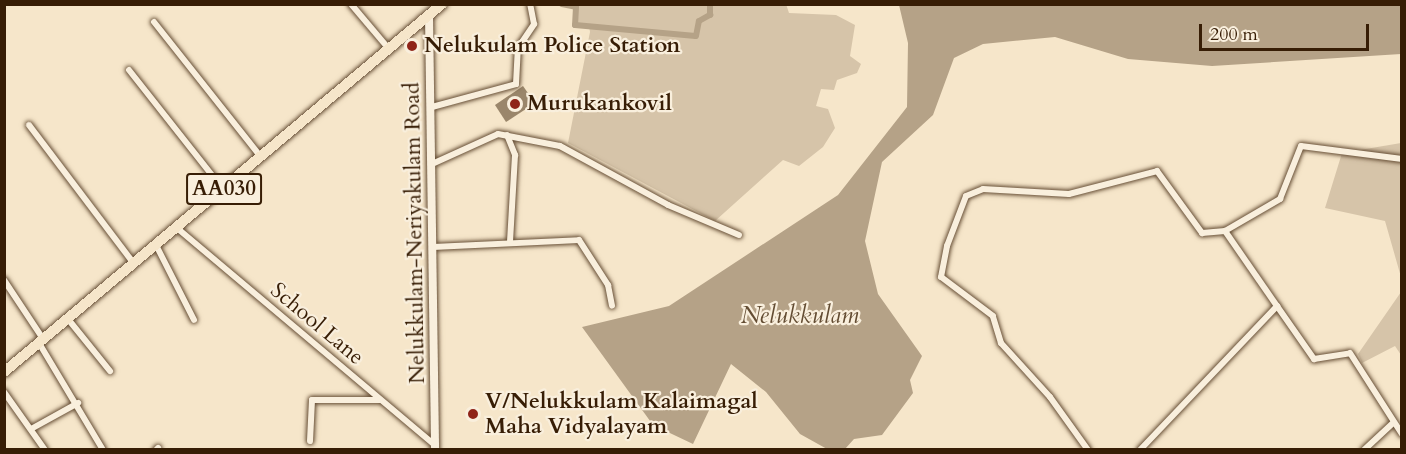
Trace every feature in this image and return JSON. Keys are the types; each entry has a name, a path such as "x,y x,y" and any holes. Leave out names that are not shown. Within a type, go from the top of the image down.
{"highway":[{"name":"AA030","path":"4,372 439,5"}],"main road":[{"name":"Nelukkulam-Neriyakulam Road","path":"429,15 435,447"}],"street":[{"path":"351,4 389,49"},
{"path":"432,107 516,84 518,48 534,24 530,4"},
{"path":"154,22 261,157"},
{"path":"129,70 223,189"},
{"path":"29,125 134,264"},
{"path":"507,135 514,155 510,241"},
{"path":"432,164 480,141 507,135 573,152 668,206 738,235"},
{"path":"1088,450 1050,397 1001,343 993,316 941,277 959,206 976,189 1069,194 1148,171 1156,171 1171,186 1197,231 1226,231 1280,199 1301,147 1401,159"},
{"name":"School Lane","path":"177,228 435,447"},
{"path":"1226,231 1314,359 1350,353 1401,434"},
{"path":"433,246 510,241 579,240 608,285 612,306"},
{"path":"156,245 194,320"},
{"path":"4,279 104,450"},
{"path":"1140,450 1277,306"},
{"path":"68,319 110,371"},
{"path":"4,392 45,450"},
{"path":"310,441 312,400 381,400"},
{"path":"31,429 78,403"},
{"path":"1364,450 1393,423"}],"shaded area":[{"path":"786,4 789,13 836,15 855,25 850,56 861,64 857,73 837,80 834,90 821,89 816,106 828,109 835,128 823,147 799,166 783,160 715,221 568,143 590,32 589,26 577,23 578,6 570,5"},
{"path":"1401,143 1401,156 1384,160 1401,161 1401,277 1385,221 1325,208 1342,153"},
{"path":"1401,292 1401,355 1395,346 1362,363 1358,354"}],"water":[{"name":"Nelukkulam","path":"899,5 1401,5 1401,54 1212,66 1128,59 1055,37 983,44 954,58 933,115 882,162 865,241 878,294 922,356 910,380 913,393 882,435 854,439 845,449 827,449 800,434 766,392 731,364 693,444 653,425 582,327 669,306 838,195 907,107 908,43"}],"building":[{"name":"Murukankovil","path":"523,86 535,103 506,122 495,105"}],"waterway":[{"path":"562,4 576,7 575,25 696,36 699,21 710,15 710,4"}],"place":[{"name":"Nelukulam Police Station","path":"412,46"},
{"name":"Murukankovil","path":"515,104"},
{"name":"V/Nelukkulam Kalaimagal Maha Vidyalayam","path":"473,414"}]}
